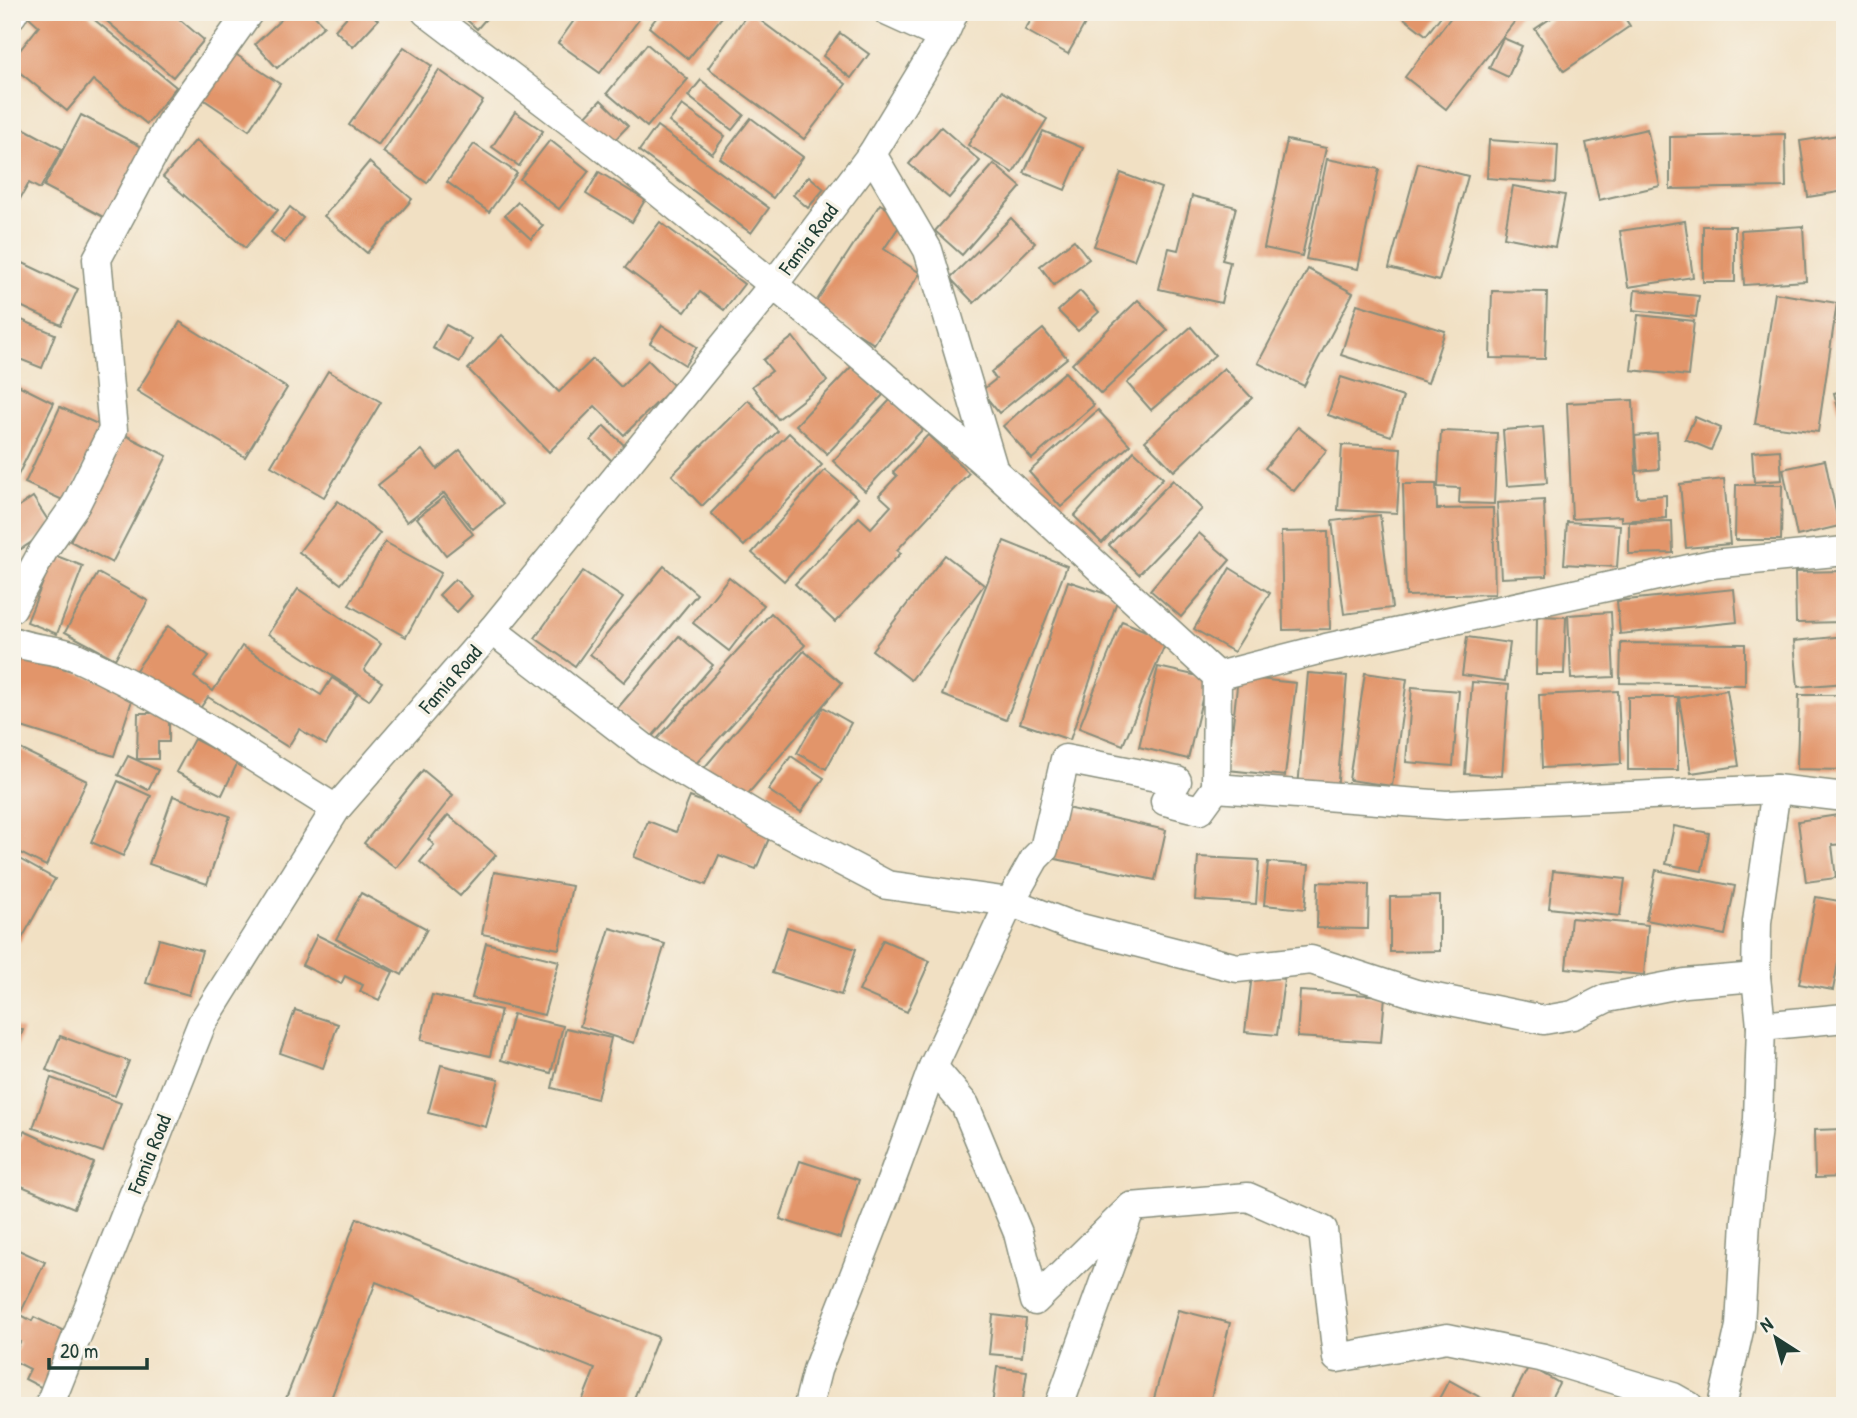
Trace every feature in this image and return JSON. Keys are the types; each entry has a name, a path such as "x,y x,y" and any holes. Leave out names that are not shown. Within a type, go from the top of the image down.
{"street":[{"path":"12,608 43,551 76,504 113,430 97,259 170,123 249,12"},
{"path":"426,12 598,143 855,351 994,471 1217,677 1216,788 1200,810 1165,801 1177,781 1065,759 1044,849 1035,858 1010,902 933,1067 817,1370 808,1406"},
{"path":"888,12 948,24"},
{"name":"Famia Road","path":"50,1406 202,1023 336,809 492,630 774,284 872,154 948,24"},
{"path":"872,154 928,250 994,471"},
{"path":"1217,677 1326,648 1712,564 1845,551"},
{"path":"492,630 647,750 791,835 887,885 1010,902 1069,925 1237,968 1311,960 1416,994 1544,1020 1573,1015 1607,998 1685,983 1756,977"},
{"path":"12,641 23,646 70,655 147,693 336,809"},
{"path":"1216,788 1446,805 1776,789 1845,797"},
{"path":"1722,1406 1740,1326 1746,1221 1758,1119 1761,1027 1756,977 1757,922 1776,789"},
{"path":"1761,1027 1845,1018"},
{"path":"933,1067 965,1105 1018,1233 1035,1301 1130,1208 1248,1197 1323,1230 1337,1358 1447,1338 1544,1358 1673,1398 1689,1406"},
{"path":"1059,1406 1130,1208"}],"building":[{"path":"33,12 85,12 176,87 147,124 93,80 67,111 12,66 12,60 39,26 29,17"},
{"path":"96,12 171,12 204,40 173,77"},
{"path":"289,12 311,12 324,26 277,68 255,44"},
{"path":"351,12 369,12 378,20 353,47 335,30"},
{"path":"458,12 492,12 477,29"},
{"path":"580,12 632,12 640,18 600,73 558,43"},
{"path":"661,12 726,12 688,59 649,27"},
{"path":"749,12 846,84 804,139 708,68"},
{"path":"1036,12 1091,13 1068,54 1025,30"},
{"path":"1396,12 1444,12 1426,35"},
{"path":"1455,12 1522,12 1446,109 1405,77"},
{"path":"1560,12 1621,12 1630,26 1564,71 1535,29"},
{"path":"840,33 869,54 851,78 823,56"},
{"path":"1503,38 1522,46 1508,77 1489,68"},
{"path":"647,44 688,79 647,127 607,93"},
{"path":"404,47 432,66 378,145 349,125"},
{"path":"231,51 280,84 249,130 200,97"},
{"path":"439,70 483,101 427,183 383,152"},
{"path":"701,80 744,115 732,130 688,96"},
{"path":"1002,91 1047,119 1013,173 968,145"},
{"path":"601,100 628,126 609,146 581,121"},
{"path":"682,105 725,136 712,154 669,122"},
{"path":"515,112 543,131 519,166 492,147"},
{"path":"81,115 146,149 109,220 44,186"},
{"path":"751,118 803,157 773,198 720,158"},
{"path":"12,122 62,149 40,189 29,183 12,213"},
{"path":"657,126 769,208 751,233 639,151"},
{"path":"941,127 980,161 949,198 909,164"},
{"path":"1647,129 1660,186 1599,200 1586,143"},
{"path":"1043,131 1083,148 1065,190 1024,173"},
{"path":"1785,134 1786,187 1670,189 1670,137"},
{"path":"1845,134 1845,191 1808,197 1800,141"},
{"path":"196,140 278,210 245,248 163,177"},
{"path":"550,140 589,171 559,209 520,179"},
{"path":"1287,140 1326,148 1302,256 1264,248"},
{"path":"1489,140 1558,145 1556,183 1487,178"},
{"path":"474,144 517,173 489,212 447,182"},
{"path":"1327,159 1379,169 1358,269 1306,259"},
{"path":"369,162 412,199 367,253 324,216"},
{"path":"1418,163 1468,176 1439,281 1389,268"},
{"path":"994,164 1021,187 962,255 935,231"},
{"path":"599,172 645,200 632,222 586,194"},
{"path":"1121,173 1161,188 1134,260 1094,246"},
{"path":"809,176 824,189 808,208 793,195"},
{"path":"1513,186 1565,195 1555,247 1504,237"},
{"path":"1192,196 1236,207 1222,260 1230,262 1221,303 1159,289 1169,248 1178,250"},
{"path":"518,202 543,226 531,239 505,215"},
{"path":"880,204 904,219 884,249 920,273 874,344 814,305"},
{"path":"290,207 303,218 284,243 271,232"},
{"path":"1011,218 1035,243 974,303 950,278"},
{"path":"1685,221 1693,277 1628,287 1620,231"},
{"path":"660,222 744,284 724,310 700,292 685,312 625,268"},
{"path":"1703,226 1735,226 1735,282 1703,282"},
{"path":"1803,226 1806,281 1744,285 1741,230"},
{"path":"1074,240 1089,259 1054,285 1040,266"},
{"path":"23,263 78,289 61,325 12,302 12,285"},
{"path":"1308,269 1353,293 1304,386 1258,363"},
{"path":"1635,290 1699,296 1696,317 1633,310"},
{"path":"1080,291 1099,312 1078,331 1058,311"},
{"path":"1492,291 1547,292 1545,359 1490,358"},
{"path":"1775,293 1837,303 1818,432 1755,424"},
{"path":"1138,300 1168,330 1101,394 1072,364"},
{"path":"1357,304 1445,331 1428,383 1341,355"},
{"path":"1638,315 1694,321 1688,376 1631,370"},
{"path":"12,316 55,334 42,368 12,356"},
{"path":"180,322 287,388 245,457 137,391"},
{"path":"446,325 472,339 460,362 433,348"},
{"path":"662,325 697,347 685,365 650,343"},
{"path":"1191,327 1215,355 1151,410 1127,383"},
{"path":"1043,329 1067,358 999,413 981,391 996,379 991,372"},
{"path":"502,335 559,392 593,359 621,387 648,360 674,386 624,435 595,406 549,452 468,369"},
{"path":"793,337 827,381 778,419 752,386 772,371 763,360"},
{"path":"852,366 883,395 827,454 796,425"},
{"path":"1224,368 1252,398 1174,471 1145,441"},
{"path":"328,371 381,402 324,497 271,466"},
{"path":"1065,372 1094,405 1032,459 1003,426"},
{"path":"1341,377 1403,397 1391,436 1328,415"},
{"path":"12,382 54,403 12,487"},
{"path":"1845,390 1845,431 1844,431 1834,393"},
{"path":"891,399 923,429 865,491 833,461"},
{"path":"748,400 778,431 702,506 672,475"},
{"path":"1633,400 1637,497 1666,495 1666,518 1621,521 1621,516 1572,519 1567,403"},
{"path":"60,407 102,426 67,502 25,483"},
{"path":"1098,410 1130,445 1061,507 1029,472"},
{"path":"1695,417 1721,428 1711,450 1685,439"},
{"path":"604,426 625,446 612,461 591,440"},
{"path":"1298,427 1327,450 1294,491 1265,468"},
{"path":"1543,427 1547,483 1507,486 1503,430"},
{"path":"1441,431 1497,433 1494,504 1459,503 1460,488 1438,487"},
{"path":"789,433 822,465 744,546 711,513"},
{"path":"1657,434 1659,469 1638,471 1635,436"},
{"path":"1839,434 1845,434 1845,480 1843,480"},
{"path":"125,435 167,456 112,563 70,541"},
{"path":"928,435 969,473 897,550 901,553 835,622 795,584 859,517 871,528 891,506 879,495 897,476 893,472"},
{"path":"1342,445 1401,448 1397,513 1338,510"},
{"path":"422,450 437,469 460,450 503,504 473,529 444,493 407,522 378,485"},
{"path":"1780,450 1782,480 1754,482 1752,452"},
{"path":"1134,451 1163,478 1102,543 1074,516"},
{"path":"1825,460 1839,526 1797,536 1783,469"},
{"path":"825,470 858,498 784,581 752,553"},
{"path":"1724,479 1730,544 1686,548 1680,484"},
{"path":"1173,480 1202,509 1139,574 1109,545"},
{"path":"1403,484 1436,484 1437,509 1493,508 1495,594 1406,596"},
{"path":"1736,485 1782,485 1781,540 1735,540"},
{"path":"33,497 53,528 21,549 12,535 12,511"},
{"path":"444,497 473,534 446,555 417,518"},
{"path":"1544,500 1547,576 1501,578 1497,503"},
{"path":"338,501 380,533 341,584 299,552"},
{"path":"1380,515 1392,608 1344,614 1332,521"},
{"path":"1672,521 1673,553 1629,554 1629,522"},
{"path":"1567,522 1620,525 1617,567 1564,564"},
{"path":"1328,531 1330,629 1283,630 1281,532"},
{"path":"1199,533 1230,560 1181,617 1150,590"},
{"path":"1004,541 1067,566 1006,720 942,695"},
{"path":"385,542 441,573 406,637 349,605"},
{"path":"54,555 83,566 57,634 27,622"},
{"path":"945,555 984,585 911,680 872,650"},
{"path":"664,566 697,594 624,682 590,654"},
{"path":"1230,568 1270,593 1234,652 1194,629"},
{"path":"583,571 623,598 575,666 535,638"},
{"path":"1845,571 1845,622 1796,623 1795,572"},
{"path":"98,573 148,601 115,659 65,632"},
{"path":"729,577 764,605 729,651 693,623"},
{"path":"455,579 472,596 457,612 439,595"},
{"path":"1068,581 1118,598 1070,740 1020,723"},
{"path":"298,589 381,644 364,670 382,682 369,700 268,634"},
{"path":"1734,589 1737,622 1620,634 1617,601"},
{"path":"1611,612 1614,677 1571,679 1568,615"},
{"path":"771,613 805,645 691,769 657,739"},
{"path":"1537,616 1566,617 1564,674 1536,674"},
{"path":"1122,621 1167,640 1123,745 1079,728"},
{"path":"168,626 209,656 194,677 213,691 242,646 321,695 332,678 357,694 326,745 299,729 288,747 208,697 194,717 133,674"},
{"path":"679,636 713,665 650,739 616,710"},
{"path":"1845,636 1845,683 1798,687 1794,641"},
{"path":"1467,637 1510,643 1505,681 1462,675"},
{"path":"1621,643 1745,644 1745,685 1620,683"},
{"path":"804,651 842,683 742,801 704,768"},
{"path":"21,655 135,691 114,756 12,724 12,682"},
{"path":"1158,667 1207,678 1188,759 1139,747"},
{"path":"1308,673 1347,676 1337,791 1298,788"},
{"path":"1365,673 1407,679 1392,786 1349,780"},
{"path":"1238,677 1296,683 1285,776 1228,770"},
{"path":"1472,682 1509,685 1502,776 1465,774"},
{"path":"1412,687 1459,691 1453,766 1406,762"},
{"path":"1727,690 1739,766 1691,773 1679,698"},
{"path":"1618,691 1621,764 1542,768 1539,695"},
{"path":"1799,695 1845,695 1845,770 1797,769"},
{"path":"1628,697 1678,697 1678,770 1628,770"},
{"path":"823,707 851,723 826,769 797,753"},
{"path":"138,713 169,713 169,742 158,742 158,759 137,759"},
{"path":"194,739 238,762 222,795 176,772"},
{"path":"12,745 87,781 46,866 12,849"},
{"path":"128,756 158,770 148,790 118,775"},
{"path":"791,756 824,778 801,812 768,790"},
{"path":"423,770 453,795 396,868 364,843"},
{"path":"118,781 151,796 123,856 91,842"},
{"path":"173,796 230,816 207,884 149,864"},
{"path":"690,797 773,829 756,869 719,855 706,885 634,857 648,821 676,832"},
{"path":"1062,807 1166,830 1155,880 1051,858"},
{"path":"1845,814 1845,844 1832,845 1836,878 1806,882 1798,821"},
{"path":"448,815 496,855 460,896 420,862 434,845 428,839"},
{"path":"1674,826 1709,833 1702,871 1666,864"},
{"path":"12,855 55,879 20,942 12,938"},
{"path":"1198,857 1259,860 1256,904 1195,900"},
{"path":"1268,862 1309,865 1305,909 1264,905"},
{"path":"1656,870 1735,886 1725,935 1646,920"},
{"path":"1553,871 1625,879 1620,916 1549,908"},
{"path":"494,872 572,886 559,949 482,934"},
{"path":"1318,882 1369,884 1368,929 1317,928"},
{"path":"361,893 427,929 402,975 336,939"},
{"path":"1440,896 1440,951 1390,952 1390,897"},
{"path":"1816,897 1845,902 1845,926 1833,990 1799,984"},
{"path":"1571,918 1648,925 1644,975 1566,968"},
{"path":"787,927 856,949 841,995 772,973"},
{"path":"610,928 665,944 634,1043 580,1026"},
{"path":"317,935 393,972 379,1000 360,991 363,985 345,976 341,984 302,965"},
{"path":"159,939 202,951 189,995 146,983"},
{"path":"883,940 930,961 907,1012 859,991"},
{"path":"486,943 559,961 544,1015 472,998"},
{"path":"1252,975 1284,979 1277,1035 1245,1032"},
{"path":"1300,991 1385,996 1381,1042 1297,1037"},
{"path":"432,995 501,1010 490,1056 421,1040"},
{"path":"295,1010 338,1024 323,1068 280,1053"},
{"path":"513,1014 563,1026 551,1073 501,1060"},
{"path":"12,1026 23,1030 12,1059"},
{"path":"566,1028 611,1038 597,1099 552,1088"},
{"path":"60,1036 129,1061 115,1096 46,1070"},
{"path":"441,1065 499,1079 486,1127 428,1113"},
{"path":"51,1078 121,1103 103,1152 33,1128"},
{"path":"1845,1129 1845,1177 1815,1178 1814,1130"},
{"path":"24,1131 94,1163 74,1208 12,1182 12,1158"},
{"path":"800,1161 859,1180 840,1238 780,1219"},
{"path":"357,1218 658,1337 631,1406 580,1406 595,1369 376,1282 328,1406 283,1406"},
{"path":"12,1247 45,1262 21,1312 12,1308"},
{"path":"1178,1310 1230,1323 1209,1406 1152,1406"},
{"path":"21,1315 32,1321 34,1317 75,1336 48,1391 25,1379 30,1369 12,1360 20,1342 12,1338 12,1332"},
{"path":"993,1315 1026,1319 1022,1357 989,1354"},
{"path":"1529,1366 1559,1383 1547,1406 1508,1406"},
{"path":"997,1367 1027,1371 1022,1406 992,1406"},
{"path":"1449,1380 1496,1406 1435,1406"}]}
